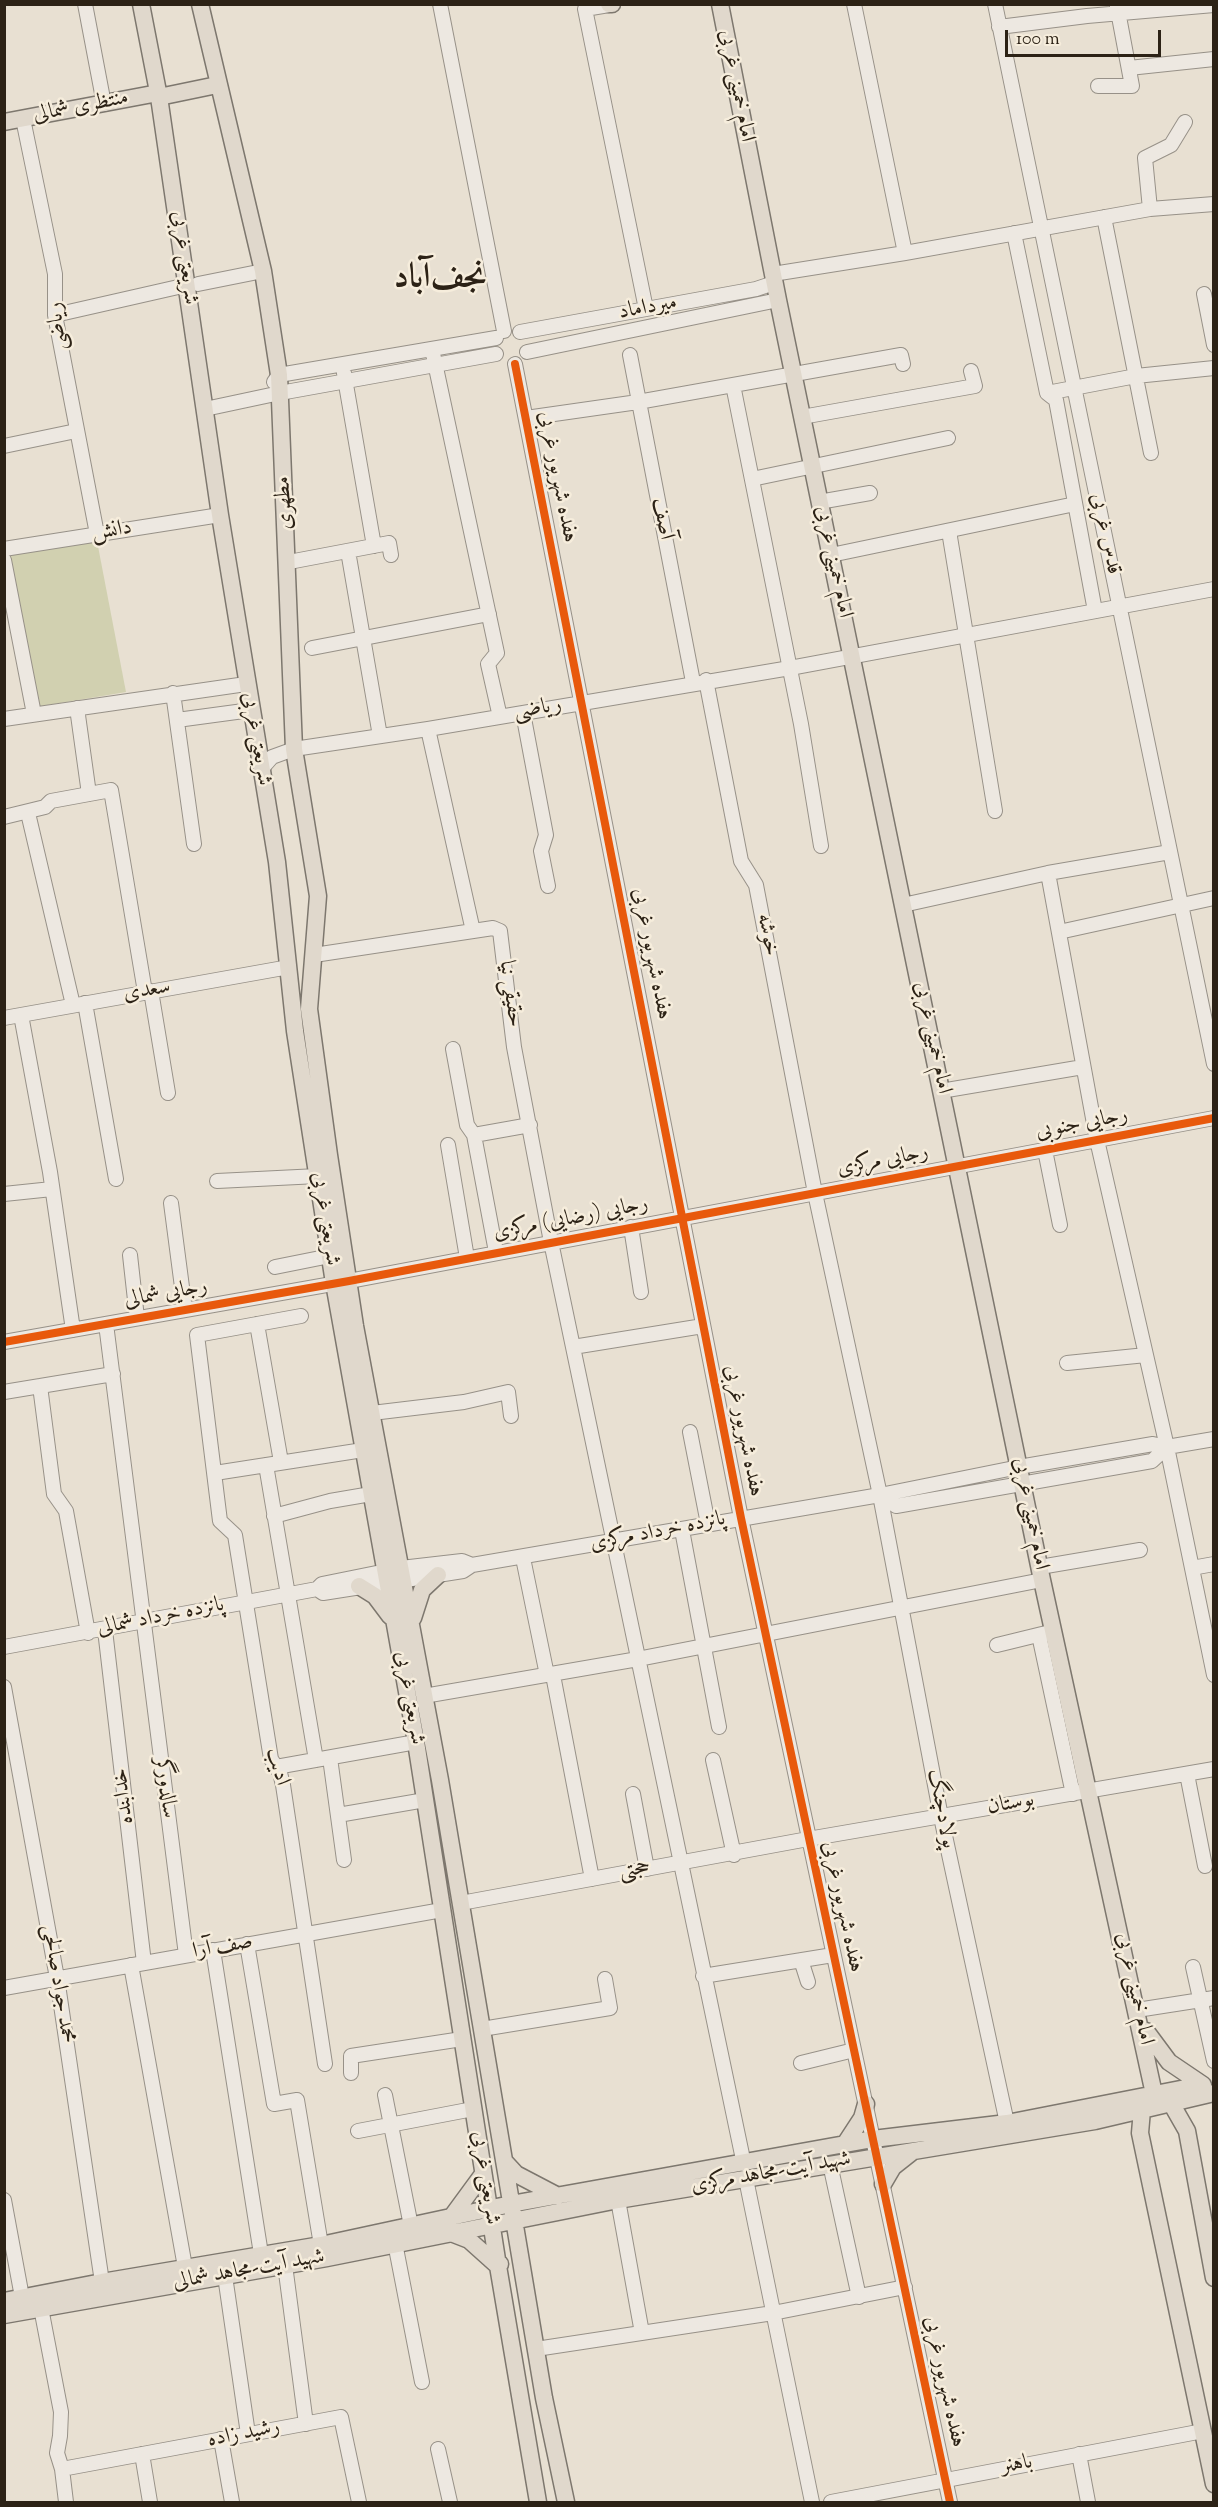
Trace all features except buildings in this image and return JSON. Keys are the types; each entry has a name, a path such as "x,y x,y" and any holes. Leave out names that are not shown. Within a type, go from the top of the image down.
{"main road":[{"name":"شریعتی غربی","path":"141,4 192,284 205,409 220,515 277,862 295,1031 330,1256 342,1282 372,1413 403,1625 416,1742 483,2174 538,2502"},
{"name":"مطهری","path":"200,4 216,82 263,271 279,375 289,562 292,750 318,896 309,1009"},
{"name":"امام خمینی غربی","path":"720,4 793,375 1041,1573 1046,1633 1081,1793 1138,2015 1154,2094"},
{"name":"منتظری شمالی","path":"4,122 216,82"},
{"name":"شریعتی غربی","path":"309,1009 363,1450 371,1494 394,1575"},
{"path":"359,1586 386,1607 403,1625 422,1590 438,1575"},
{"name":"شریعتی غربی","path":"403,1625 424,1696 461,1903 520,2261 566,2502"},
{"path":"1138,2015 1169,2062 1208,2089 1187,2115 1184,2124"},
{"name":"شهید آیت-مجاهد مرکزی","path":"512,2212 558,2196 745,2171 830,2164 847,2152 873,2139 1008,2123 1154,2094 1208,2089"},
{"name":"شهید آیت-مجاهد مرکزی","path":"512,2212 618,2200 745,2171 847,2152 876,2156 1095,2121 1171,2103 1208,2089"},
{"path":"1214,2278 1184,2124 1171,2103 1154,2094 1142,2110 1141,2140 1214,2484"},
{"path":"866,2104 847,2152 875,2171 883,2184 893,2167 914,2151"},
{"path":"1095,2121 1120,2120 1130,2124 1141,2140"},
{"path":"504,2161 516,2174 558,2196"},
{"path":"483,2174 442,2227 469,2240 498,2266 504,2260 520,2261"},
{"name":"شهید آیت-مجاهد شمالی","path":"4,2315 395,2243 442,2227 512,2212"},
{"name":"شهید آیت-مجاهد شمالی","path":"4,2301 185,2267 321,2245 411,2226 442,2227"}],"street":[{"path":"85,4 104,104"},
{"path":"440,4 500,335 496,354"},
{"path":"854,4 905,253"},
{"name":"قدس غربی","path":"995,4 1214,1064"},
{"path":"610,5 585,9 646,309"},
{"path":"999,27 1118,9 1214,5"},
{"path":"1098,86 1132,86 1118,9"},
{"path":"1129,68 1214,59"},
{"name":"ریاضی","path":"23,119 55,274 55,315 97,534"},
{"path":"1150,209 1144,158 1171,145 1185,122"},
{"path":"775,286 905,253 1150,209 1214,204"},
{"path":"1104,217 1151,453"},
{"path":"1014,233 1047,393 1056,400 1095,611"},
{"path":"55,315 192,284 263,271"},
{"name":"میرداماد","path":"520,332 775,286"},
{"name":"میرداماد","path":"527,352 775,286"},
{"path":"1204,294 1214,345"},
{"path":"262,396 279,375 520,332 528,341 527,352 515,363 504,362 496,354"},
{"path":"432,349 498,653 488,664 500,717"},
{"path":"205,409 262,396 496,354"},
{"name":"آصف","path":"630,355 638,402 700,681"},
{"path":"526,418 638,402 901,355 903,364"},
{"name":"هفده شهریور غربی","path":"515,363 741,1518 950,2502"},
{"path":"343,365 374,546"},
{"path":"1047,393 1136,376 1214,368"},
{"path":"802,417 975,386 971,371"},
{"path":"733,385 790,668 821,846"},
{"path":"4,446 76,431"},
{"path":"752,479 948,438"},
{"path":"819,502 870,493"},
{"path":"831,555 1075,504"},
{"name":"دانش","path":"4,549 220,515"},
{"path":"949,531 995,811"},
{"path":"289,562 389,543 391,555"},
{"path":"348,551 380,736"},
{"path":"4,560 34,714"},
{"path":"1119,607 1214,589"},
{"name":"ریاضی","path":"292,750 790,668 851,654 1119,607"},
{"path":"312,648 489,614"},
{"name":"خوشه","path":"700,681 741,861 756,885 815,1193 880,1495"},
{"path":"4,719 246,684"},
{"path":"173,693 194,844"},
{"path":"77,708 89,794"},
{"path":"177,720 251,710"},
{"path":"523,713 546,835 541,851 548,886"},
{"path":"428,729 473,931"},
{"path":"256,745 264,751 292,750"},
{"path":"262,774 264,766 272,758 292,750"},
{"path":"4,817 28,813 45,807 51,801 111,790 168,1093"},
{"path":"28,813 79,1004 116,1179"},
{"path":"903,905 1048,873 1170,852"},
{"path":"1048,873 1097,1140 1167,1447 1212,1656 1214,1676"},
{"path":"1059,932 1214,898"},
{"name":"حقیقی نیا","path":"314,955 493,928 500,931 504,977 515,1036 514,1047 551,1242 812,2502"},
{"name":"سعدی","path":"4,1018 289,967"},
{"path":"21,1015 52,1189 73,1330"},
{"path":"453,1049 467,1125 474,1135 496,1252"},
{"path":"941,1091 1083,1067"},
{"name":"رجایی جنوبی","path":"957,1167 1214,1118"},
{"path":"474,1135 530,1125"},
{"path":"448,1145 467,1258"},
{"path":"1045,1150 1060,1225"},
{"name":"رجایی مرکزی","path":"815,1193 957,1167"},
{"path":"217,1181 318,1176"},
{"path":"4,1194 52,1189"},
{"name":"رجایی (رضایی) مرکزی","path":"342,1282 815,1193"},
{"path":"171,1203 185,1310"},
{"path":"631,1227 641,1292"},
{"path":"130,1256 137,1318"},
{"path":"275,1267 330,1256"},
{"name":"رجایی شمالی","path":"4,1342 342,1282"},
{"path":"281,1462 257,1324 301,1316"},
{"name":"سالدورگر","path":"106,1324 186,1955"},
{"name":"ادیب","path":"257,1324 197,1335 220,1521 235,1535 271,1759 283,1785 325,2064"},
{"path":"573,1347 704,1326"},
{"path":"1067,1363 1146,1355"},
{"path":"4,1392 113,1374"},
{"path":"40,1386 54,1494 66,1511 88,1633"},
{"path":"372,1413 464,1402 508,1392 511,1416"},
{"path":"690,1432 708,1524"},
{"path":"1167,1447 1214,1439"},
{"name":"پانزده خرداد مرکزی","path":"394,1575 438,1575 464,1571 472,1565 524,1558 880,1495 896,1506 1021,1475 1152,1461 1167,1447"},
{"path":"214,1473 363,1450"},
{"path":"266,1465 287,1594 323,1759 338,1815 344,1860"},
{"path":"274,1516 330,1501 371,1494"},
{"name":"پولادچنگ","path":"880,1495 941,1817 1008,2123"},
{"path":"682,1530 719,1727"},
{"path":"424,1696 638,1659 902,1607 1140,1550"},
{"path":"524,1558 592,1879"},
{"name":"پانزده خرداد مرکزی","path":"394,1575 462,1561 472,1565"},
{"path":"1192,1568 1214,1564"},
{"name":"پانزده خرداد شمالی","path":"4,1647 317,1589 322,1584 394,1575"},
{"name":"پانزده خرداد شمالی","path":"317,1589 323,1593 359,1586 394,1575"},
{"name":"خدابنده","path":"105,1630 138,1964 185,2267"},
{"path":"998,1645 1046,1633"},
{"name":"محمد جواد صالحی","path":"4,1687 57,1978 102,2282"},
{"path":"276,1767 416,1742"},
{"path":"713,1760 734,1855"},
{"name":"بوستان","path":"808,1839 1214,1769"},
{"path":"1186,1774 1205,1866"},
{"path":"633,1794 647,1869"},
{"path":"338,1815 425,1800"},
{"name":"حجتی","path":"461,1903 734,1855 808,1839"},
{"name":"صف آرا","path":"4,1988 442,1910"},
{"path":"247,1944 274,2104 297,2100 321,2245"},
{"path":"213,1950 261,2254"},
{"path":"703,1976 833,1955"},
{"path":"801,1960 808,1982"},
{"path":"1193,1967 1207,1999 1214,2061"},
{"path":"482,2029 610,2008 605,1979"},
{"path":"1138,2015 1207,1999"},
{"path":"351,2073 351,2056 462,2039"},
{"path":"801,2063 854,2050"},
{"path":"385,2095 411,2226"},
{"path":"358,2131 473,2109"},
{"path":"830,2164 859,2297"},
{"path":"4,2200 22,2297"},
{"path":"618,2200 642,2333"},
{"path":"395,2243 422,2382"},
{"path":"285,2265 306,2424"},
{"path":"225,2276 248,2434"},
{"path":"536,2349 773,2313 905,2288"},
{"path":"41,2308 61,2412 57,2453 62,2469 66,2502"},
{"name":"رشید زاده","path":"62,2469 341,2417 359,2502"},
{"name":"باهنر","path":"831,2502 885,2497 945,2480 1203,2431"},
{"path":"221,2439 232,2502"},
{"path":"438,2449 450,2502"},
{"path":"142,2454 150,2502"},
{"path":"1079,2454 1088,2502"}],"green space":[{"path":"97,541 126,692 37,707 8,555"}],"cycle path":[{"path":"515,364 741,1518 950,2502"},
{"path":"4,1342 349,1281 1214,1118"}],"district":[{"name":"نجف‌آباد","path":"440,280"}]}
